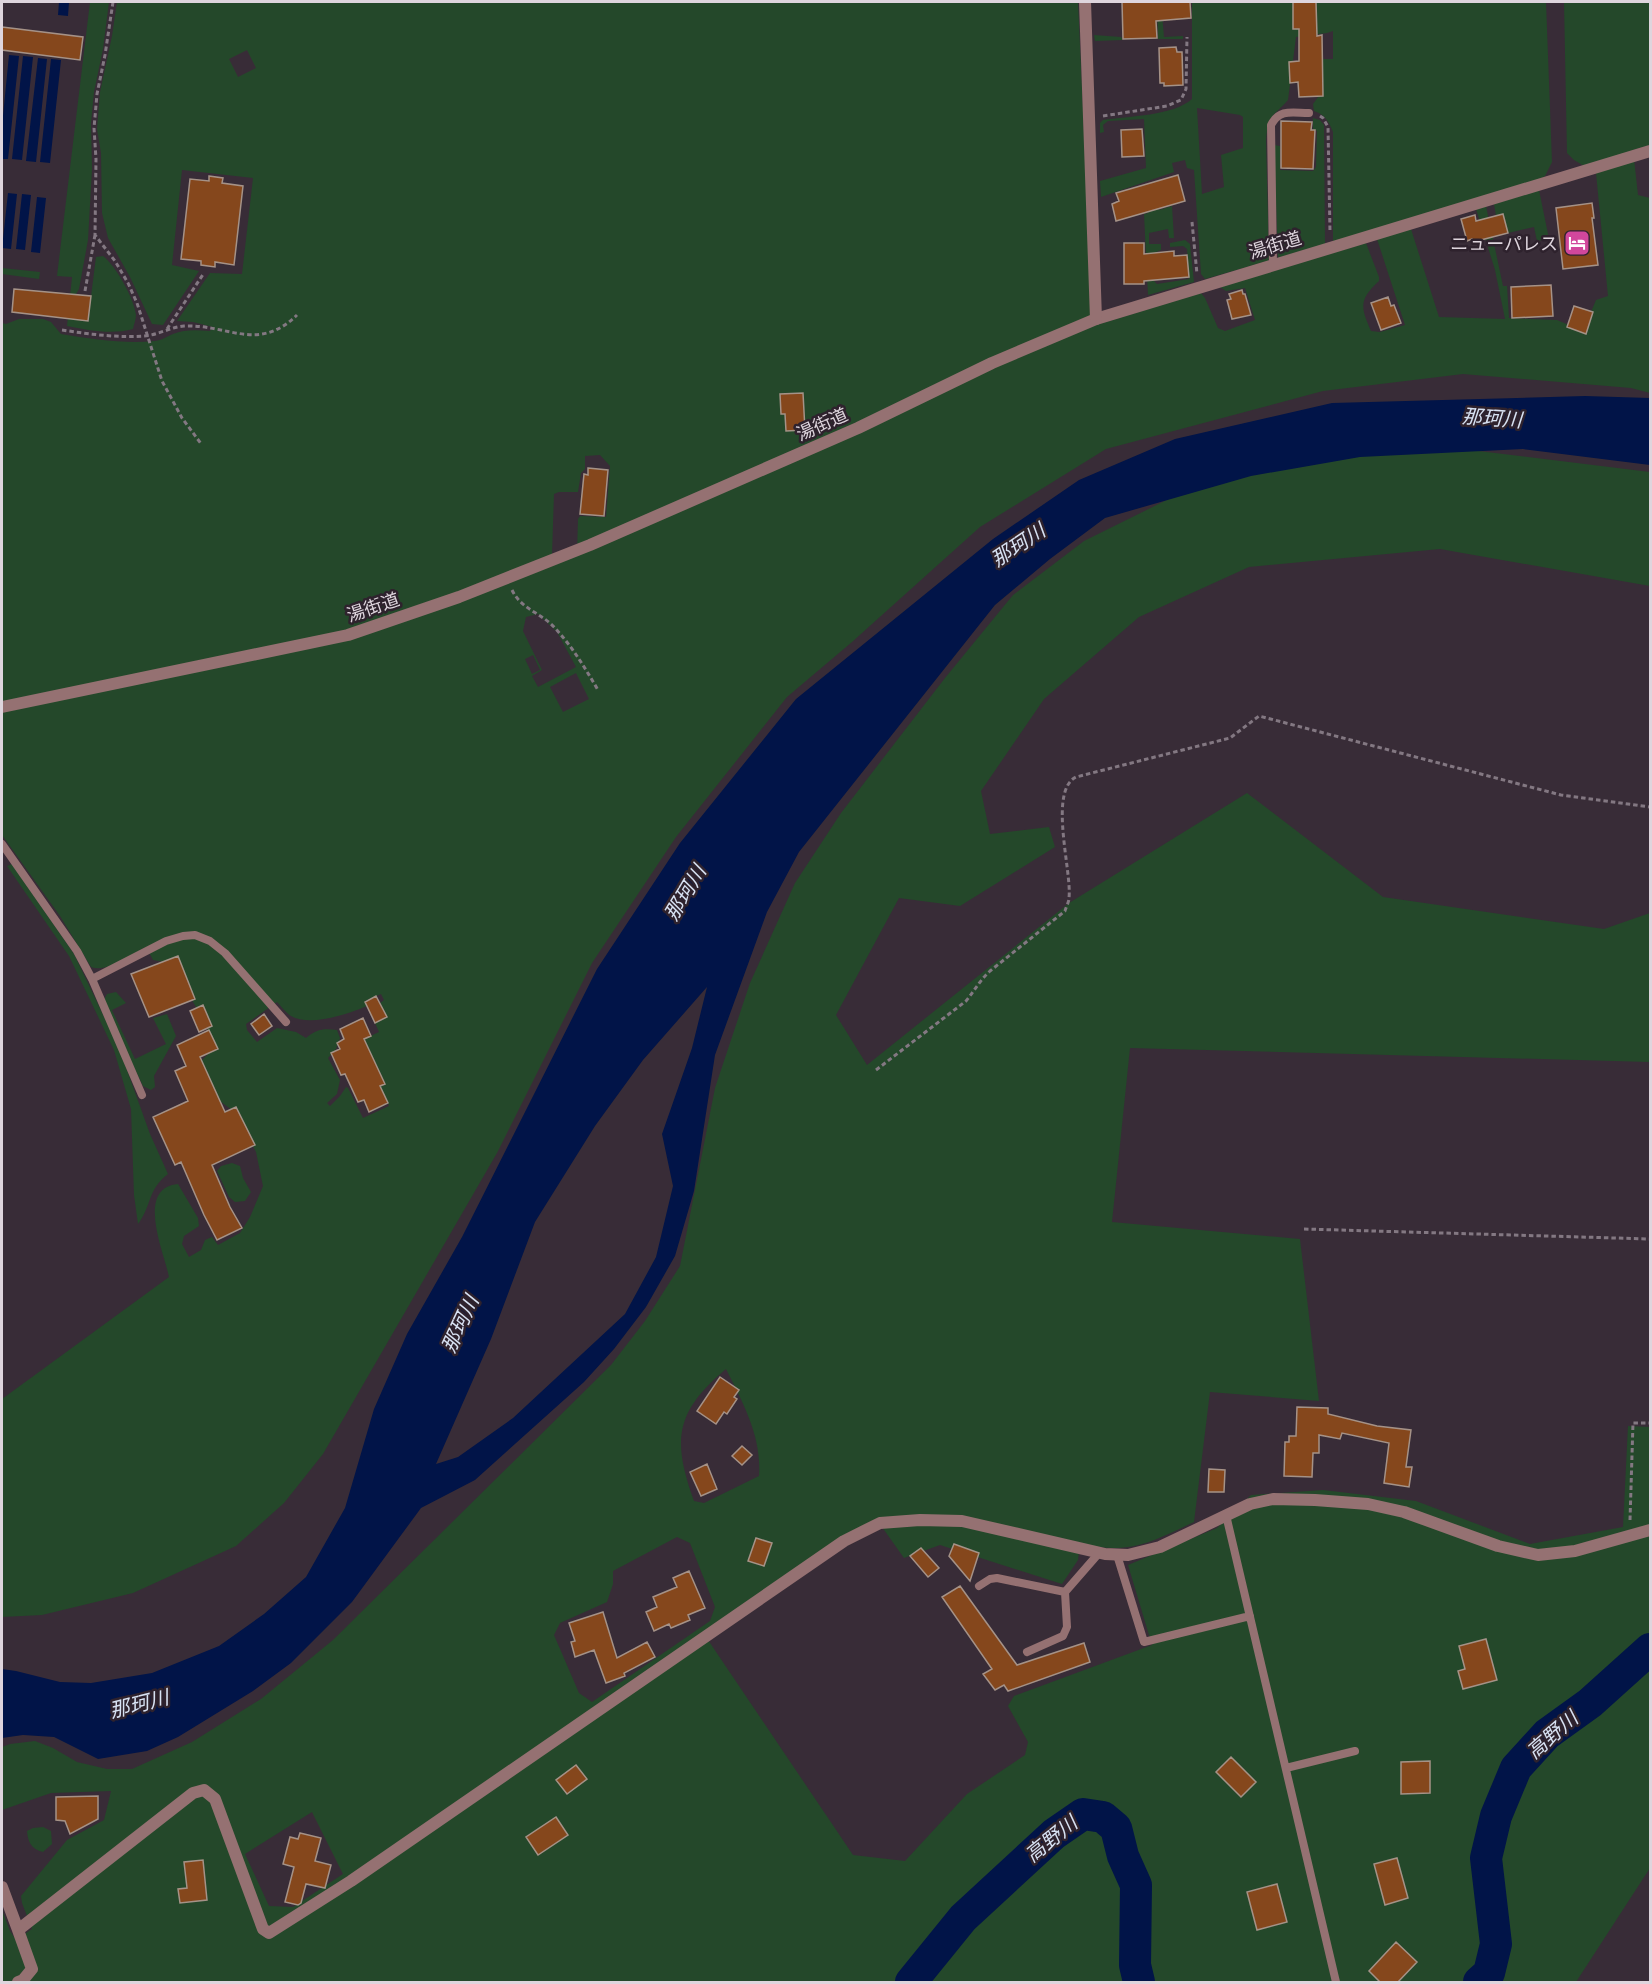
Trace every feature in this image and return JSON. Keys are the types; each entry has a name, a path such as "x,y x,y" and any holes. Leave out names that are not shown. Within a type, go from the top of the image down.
{"street":[{"path":"1085,2 1096,318"},
{"name":"湯街道","path":"2,707 327,641 448,601 590,545 858,428 992,363 1096,318 1650,151"},
{"path":"18,1930 194,1793 204,1790 215,1799 263,1929 269,1933 351,1881 844,1541 880,1523 920,1520 962,1521 1099,1553 1117,1555 1128,1555 1160,1547 1250,1504 1273,1499 1368,1504 1404,1512 1498,1546 1538,1555 1575,1551 1650,1530"},
{"path":"2,1887 32,1969 18,1983"}],"lane":[{"path":"1273,265 1271,125 1275,117 1281,113 1310,113"},
{"path":"2,844 77,951 92,979 142,1095"},
{"path":"92,979 166,941 195,935 210,941 225,953 286,1022"},
{"path":"1226,1515 1336,1983"},
{"path":"1027,1652 1063,1636 1067,1627 1065,1592 1099,1553"},
{"path":"1117,1555 1144,1642 1250,1616"},
{"path":"979,1586 990,1579 998,1578 1065,1592"},
{"path":"1286,1768 1355,1751"}],"path":[{"path":"86,291 95,235 94,128 97,94 112,2"},
{"path":"1090,118 1167,106 1181,100 1185,96 1186,89 1187,37"},
{"path":"1310,113 1323,118 1328,126 1330,248"},
{"path":"1191,222 1198,287"},
{"path":"95,235 128,283 137,303 162,381 182,418 202,445"},
{"path":"166,330 204,273"},
{"path":"62,330 90,334 147,336 182,326 200,326 240,335 266,334 285,327 297,315"},
{"path":"507,578 514,594 523,606 536,612 565,639 598,690"},
{"path":"876,1070 966,1001 990,971 1065,911 1069,897 1063,804 1066,788 1070,780 1076,777 1230,738 1259,716 1560,795 1650,807"},
{"path":"1304,1229 1650,1239"},
{"path":"1629,1537 1633,1423 1650,1423"}],"green space":[{"path":"90,2 109,2 91,123 92,169 88,240 73,318 88,320 96,257 103,256 124,283 135,308 133,329 117,332 67,326 72,277 57,276"},
{"path":"117,2 1078,2 1093,326 1201,293 1218,328 1225,331 1255,320 1245,288 1226,291 1220,287 1366,243 1379,277 1379,281 1367,294 1363,305 1371,331 1380,332 1405,325 1377,239 1411,229 1439,317 1505,319 1495,270 1476,209 1486,206 1503,286 1507,286 1509,318 1557,320 1583,331 1596,300 1608,296 1596,173 1567,153 1564,2 1650,2 1650,145 1633,150 1638,195 1650,198 1650,393 1631,388 1463,374 1323,391 1106,449 980,527 787,697 676,837 592,963 497,1153 323,1454 284,1503 236,1546 133,1593 42,1615 2,1617 2,1399 169,1277 158,1238 155,1209 158,1197 165,1188 178,1184 198,1218 199,1226 184,1236 182,1244 189,1257 201,1250 205,1240 212,1237 218,1245 240,1233 250,1217 263,1186 256,1152 236,1113 213,1096 198,1064 212,1050 206,1024 170,963 153,960 146,947 105,968 91,967 60,916 2,835 2,323 6,324 19,319 43,319 51,322 61,334 143,342 155,341 182,331 210,331 213,327 177,321 210,273 242,274 253,178 182,170 172,265 199,271 163,325 152,324 130,277 108,238 102,213 101,153 97,129 100,92","holes":["247,50 256,68 238,77 229,59","600,455 610,466 606,517 580,516 577,553 552,555 554,494 578,492 581,473 585,469 585,456","538,614 557,632 576,667 538,687 532,676 542,670 523,631 526,617","533,655 540,670 532,674 525,659","576,673 589,699 563,712 550,687","381,994 384,1000 380,1003 387,1017 375,1023 379,1032 364,1039 385,1083 380,1086 389,1106 363,1118 346,1087 330,1106 327,1103 337,1094 340,1080 328,1058 336,1049 340,1038 337,1030 320,1030 306,1038 296,1032 277,1028 257,1042 247,1030 246,1024 277,1002 291,1016 308,1020 340,1016 367,1006 365,1001"]},
{"path":"1157,2 1161,2 1164,37 1183,36 1183,39 1158,39"},
{"path":"1192,2 1546,2 1552,162 1545,176 1536,182 1333,242 1333,132 1326,118 1314,111 1313,104 1321,93 1322,59 1333,59 1333,31 1296,37 1288,100 1272,117 1268,125 1266,140 1268,261 1205,279 1201,274 1194,170 1187,168 1185,160 1172,163 1174,172 1101,197 1100,181 1146,168 1144,119 1108,121 1103,125 1104,132 1100,133 1100,123 1103,120 1174,109 1192,99","holes":["1197,108 1243,117 1243,148 1221,155 1224,187 1202,194"]},
{"path":"1094,35 1121,37 1123,40 1095,41"},
{"path":"1313,118 1320,120 1324,125 1325,244 1278,258 1274,145 1280,146 1280,170 1313,171 1316,167 1317,131 1313,129"},
{"path":"1539,190 1549,239 1537,241 1534,227 1508,233 1503,215 1496,216 1494,204"},
{"path":"1146,202 1157,206 1159,210 1172,206 1174,238 1169,238 1168,229 1149,233 1149,244 1161,244 1161,250 1153,258 1154,281 1157,284 1189,279 1187,249 1183,246 1170,247 1170,243 1185,240 1190,244 1194,282 1148,295 1144,214 1148,213"},
{"path":"2,268 40,272 39,279 2,274"},
{"path":"1437,446 1650,472 1650,586 1440,549 1249,567 1139,617 1044,699 981,791 990,834 1049,827 1055,847 960,906 899,898 836,1015 867,1065 1069,903 1247,793 1383,897 1604,929 1650,913 1650,1062 1130,1048 1112,1222 1300,1239 1319,1401 1210,1392 1194,1522 1139,1545 1112,1548 1080,1543 1078,1560 1062,1584 940,1545 904,1558 877,1520 704,1634 853,1855 905,1861 967,1794 1025,1755 1028,1742 1008,1706 1014,1696 1152,1645 1128,1565 1217,1528 1251,1495 1323,1490 1416,1501 1530,1544 1623,1527 1628,1426 1650,1427 1650,1868 1576,1982 2,1982 2,1910 16,1940 32,1929 21,1896 67,1840 104,1820 111,1791 51,1793 2,1810 2,1747 35,1741 77,1762 107,1769 132,1769 192,1742 261,1699 333,1640 611,1365 645,1321 680,1266 715,1088 750,983 795,883 841,813 945,678 1013,595 1084,541 1199,484 1254,461","holes":["726,1369 750,1421 758,1448 759,1476 704,1503 694,1501 683,1461 681,1444 683,1428 696,1399","677,1537 690,1543 715,1607 710,1621 592,1702 579,1693 554,1635 560,1623 607,1602 613,1584 613,1571","312,1812 343,1874 293,1907 269,1906 245,1854"]},
{"path":"12,864 74,954 119,1048 150,1134 168,1174 156,1186 138,1224 134,1195 131,1109 114,1050 69,956 7,866"},
{"path":"116,992 126,1003 112,1010 135,1059 166,1044 153,1018 167,1014 176,1036 154,1076 155,1087 151,1090 143,1086 103,1002 107,994"},
{"path":"232,1163 240,1166 243,1178 251,1192 245,1201 235,1202 229,1197 217,1171 221,1166"},
{"path":"43,1827 51,1831 52,1844 43,1852 31,1844 27,1831"}],"water":[{"path":"59,2 69,2 68,16 58,15"},
{"path":"9,55 19,56 8,159 2,159 2,126"},
{"path":"23,56 33,57 22,160 12,159"},
{"path":"38,58 47,59 36,162 26,161"},
{"path":"51,59 61,60 50,163 40,162"},
{"path":"8,193 17,194 11,249 2,248"},
{"path":"22,194 31,195 25,250 16,249"},
{"path":"37,197 46,198 40,253 31,252"},
{"name":"那珂川","path":"1585,396 1650,398 1650,465 1523,449 1360,457 1251,476 1105,518 1050,559 995,605 799,852 767,912 715,1055 694,1191 675,1256 646,1307 614,1349 584,1382 475,1480 421,1508 352,1602 291,1663 253,1691 178,1737 147,1751 98,1759 54,1737 23,1735 2,1738 2,1669 60,1682 91,1683 152,1673 219,1646 264,1614 306,1577 345,1508 374,1409 407,1334 462,1237 597,969 680,843 796,699 993,539 1079,480 1175,439 1332,403","holes":["707,987 692,1048 662,1134 673,1186 656,1257 625,1314 513,1418 458,1457 436,1464 491,1339 535,1222 595,1126 643,1060"]}],"building":[{"path":"1122,2 1190,2 1191,18 1156,21 1157,38 1123,39"},
{"path":"1293,2 1316,2 1317,36 1322,35 1323,96 1299,97 1298,82 1290,83 1289,62 1299,61 1299,29 1293,29"},
{"path":"2,27 83,37 80,60 2,50"},
{"path":"1176,47 1177,52 1182,52 1183,85 1164,86 1164,83 1160,83 1159,48"},
{"path":"1281,121 1312,122 1311,130 1315,130 1313,169 1281,168"},
{"path":"1142,129 1144,156 1122,157 1121,130"},
{"path":"1178,175 1185,201 1116,221 1112,204 1119,201 1116,193"},
{"path":"209,176 223,178 222,183 243,186 234,265 215,262 215,267 201,265 201,261 181,259 190,179 209,181"},
{"path":"1592,203 1598,265 1563,269 1556,208"},
{"path":"1503,214 1508,233 1473,242 1472,239 1467,241 1461,219 1475,215 1476,221"},
{"path":"1124,243 1144,243 1144,254 1174,251 1174,256 1187,255 1189,277 1144,281 1144,284 1124,284"},
{"path":"1551,285 1553,316 1512,318 1511,287"},
{"path":"14,289 91,296 88,321 12,312"},
{"path":"1242,290 1251,315 1232,319 1227,300 1231,299 1229,294"},
{"path":"1388,297 1401,323 1381,330 1371,303"},
{"path":"1574,306 1593,312 1586,334 1567,327"},
{"path":"803,393 805,430 786,431 785,414 781,414 780,394"},
{"path":"588,468 608,470 604,516 580,514 584,474 588,475"},
{"path":"178,956 195,999 149,1017 131,974"},
{"path":"376,996 387,1017 375,1023 365,1002"},
{"path":"203,1005 212,1026 199,1032 190,1011"},
{"path":"264,1014 272,1026 259,1035 251,1024"},
{"path":"363,1018 371,1036 364,1039 385,1084 380,1086 388,1103 369,1112 364,1100 358,1102 345,1074 341,1075 331,1053 340,1049 337,1043 344,1039 340,1029"},
{"path":"209,1030 218,1049 200,1057 225,1112 236,1107 255,1145 212,1165 230,1207 242,1228 217,1240 181,1162 175,1165 153,1117 188,1101 175,1071 186,1066 177,1045"},
{"path":"720,1377 739,1390 734,1397 737,1399 727,1414 724,1412 716,1424 697,1411"},
{"path":"1297,1407 1328,1408 1328,1414 1377,1426 1411,1430 1406,1467 1412,1467 1409,1487 1384,1483 1389,1443 1342,1433 1340,1439 1319,1435 1319,1453 1313,1453 1312,1477 1284,1476 1285,1442 1289,1442 1289,1436 1296,1436"},
{"path":"742,1446 752,1455 742,1465 732,1456"},
{"path":"707,1464 717,1489 701,1496 690,1472"},
{"path":"1209,1469 1225,1470 1224,1492 1208,1492"},
{"path":"756,1538 772,1543 764,1566 748,1561"},
{"path":"954,1544 979,1553 970,1581 949,1556"},
{"path":"921,1548 939,1568 928,1577 910,1556"},
{"path":"689,1571 705,1608 688,1615 690,1620 671,1628 669,1624 654,1631 646,1612 657,1607 653,1597 677,1587 673,1578"},
{"path":"960,1586 1017,1665 1084,1643 1090,1662 1008,1691 1004,1685 995,1690 983,1674 992,1669 942,1597"},
{"path":"603,1612 617,1658 647,1642 655,1657 624,1673 625,1676 606,1683 594,1650 575,1657 571,1642 575,1641 569,1623"},
{"path":"1486,1639 1497,1680 1463,1689 1458,1671 1465,1669 1459,1646"},
{"path":"1231,1757 1256,1782 1241,1797 1216,1772"},
{"path":"1430,1761 1430,1793 1401,1794 1401,1762"},
{"path":"576,1765 587,1779 567,1794 556,1780"},
{"path":"98,1796 98,1819 70,1834 65,1821 56,1820 56,1797"},
{"path":"556,1817 568,1835 538,1855 526,1837"},
{"path":"300,1833 321,1838 315,1861 331,1865 325,1888 306,1884 301,1903 298,1905 285,1902 294,1867 283,1864 290,1837 298,1839"},
{"path":"1397,1858 1408,1898 1385,1905 1374,1864"},
{"path":"203,1860 207,1900 180,1903 178,1889 187,1888 184,1862"},
{"path":"1277,1884 1287,1922 1257,1930 1247,1892"},
{"path":"1396,1942 1417,1962 1397,1983 1381,1983 1369,1971"}],"waterway":[{"name":"高野川","path":"1479,1982 1489,1973 1496,1944 1486,1858 1496,1816 1516,1768 1547,1734 1590,1703 1650,1649"},
{"name":"高野川","path":"911,1982 963,1918 1054,1834 1083,1814 1103,1817 1116,1828 1123,1856 1136,1885 1135,1965 1139,1982"}],"place":[{"name":"ニューパレス","path":"1577,243"}]}
